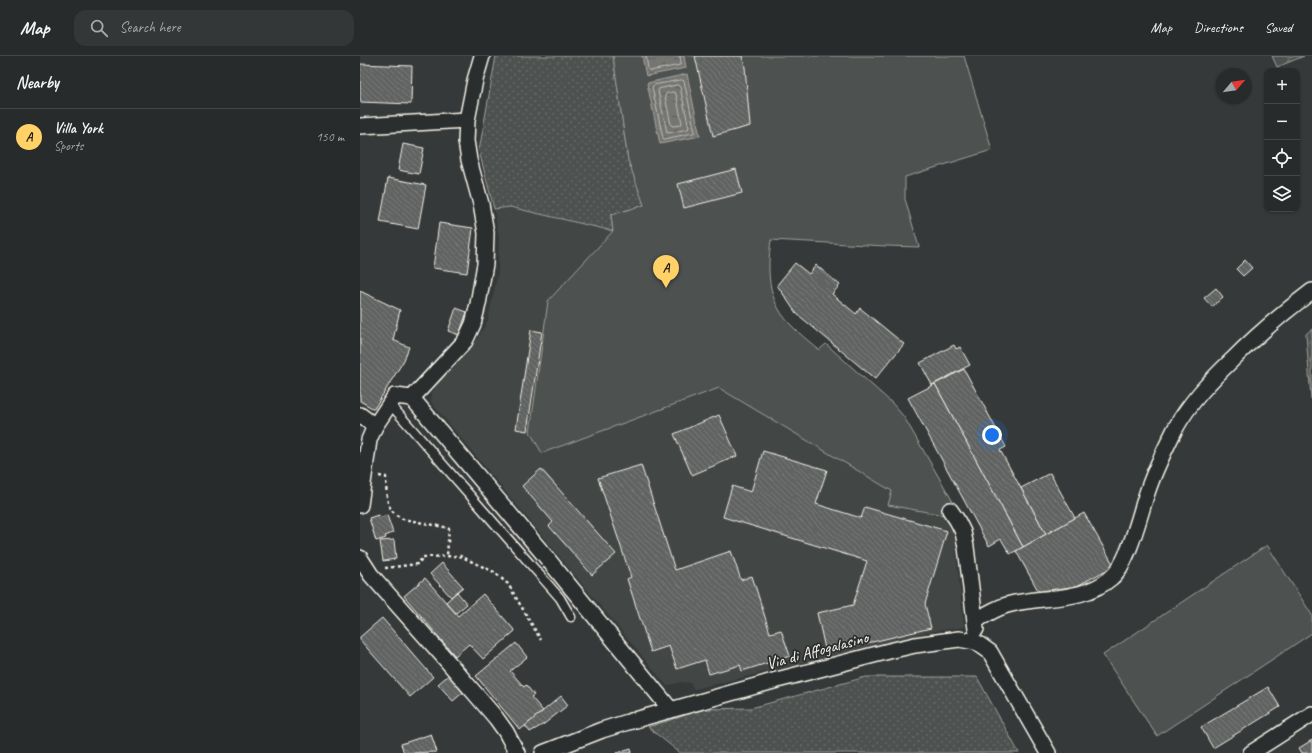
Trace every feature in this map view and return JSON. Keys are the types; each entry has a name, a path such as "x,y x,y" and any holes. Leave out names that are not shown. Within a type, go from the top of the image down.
{"street":[{"path":"412,398 465,341 473,324 478,304 485,264 486,234 481,204 467,147 467,120 475,80 482,56"},
{"path":"360,126 467,120"},
{"path":"975,621 1008,605 1076,595 1099,586 1111,579 1117,573 1127,552 1148,489 1160,461 1176,428 1188,409 1204,388 1247,345 1282,313 1312,291"},
{"path":"360,505 369,440 375,426 395,396 412,398 546,557 671,710"},
{"path":"360,415 375,426"},
{"path":"950,510 963,532 966,547 975,621 976,642 986,648 994,658 1048,753"},
{"path":"360,558 371,575 496,718 506,732 517,753"},
{"name":"Via di Affogalasino","path":"543,753 602,730 777,680 889,651 946,640 968,640 976,642"},
{"path":"1251,753 1312,714"}],"lane":[{"path":"390,404 560,598 571,617"}],"path":[{"path":"364,475 386,477 388,503 393,513 397,516 403,519 449,528 446,556"},
{"path":"378,568 418,564 423,557 460,556 477,563 494,572 508,584 540,640"}],"shaded area":[{"path":"510,207 613,231 548,301 542,453 719,388 892,491 888,505 944,515 954,534 964,627 935,631 694,689 690,683 681,682 667,686 431,402 432,393 437,385 473,346 488,320 498,273 499,237 494,209"}],"green space":[{"path":"496,56 613,56 628,160 645,205 611,215 613,231 510,207 494,209 479,151"},
{"path":"613,56 964,56 992,150 905,177 905,199 919,247 771,240 769,263 770,284 776,304 782,314 792,327 819,350 826,344 892,403 904,417 956,507 944,515 888,505 892,491 719,388 542,453 530,432 548,301 613,231 611,215 644,205 628,160"},
{"path":"1272,56 1304,56 1277,67"},
{"path":"1312,329 1312,398 1311,399 1306,334"},
{"path":"1267,545 1312,615 1312,633 1157,736 1103,655"},
{"path":"866,677 977,677 1019,753 680,753 648,727 705,709 751,708"}],"water":[{"path":"642,56 684,56 686,68 646,76"},
{"path":"687,74 700,136 660,144 647,83"}],"building":[{"path":"695,56 742,56 745,67 750,126 713,136"},
{"path":"360,64 412,66 411,104 360,102"},
{"path":"403,144 424,148 419,174 398,170"},
{"path":"736,169 742,193 684,208 678,184"},
{"path":"388,178 426,185 418,229 380,222"},
{"path":"439,223 473,228 467,273 433,268"},
{"path":"1245,260 1252,268 1243,276 1236,269"},
{"path":"795,263 809,274 816,265 840,285 832,294 856,314 860,308 904,344 875,379 796,313 777,285"},
{"path":"1216,288 1223,297 1212,307 1204,298"},
{"path":"360,291 400,310 393,340 409,347 404,360 374,409 360,401"},
{"path":"456,308 467,312 459,335 448,331"},
{"path":"531,330 542,332 527,431 516,429"},
{"path":"954,345 956,349 960,347 970,365 932,385 920,363"},
{"path":"964,369 1006,447 1000,450 1046,534 1023,547 935,384"},
{"path":"935,384 1023,547 1010,554 1001,539 989,546 908,398"},
{"path":"719,415 737,456 692,475 674,434"},
{"path":"763,451 827,470 816,504 861,518 865,507 947,531 925,604 931,628 826,653 817,613 853,605 867,561 723,517 732,486 751,492"},
{"path":"641,465 675,570 731,551 741,580 752,576 770,633 781,630 790,656 742,671 740,665 709,674 705,660 677,669 669,646 651,652 627,579 631,577 598,478"},
{"path":"541,469 616,554 592,575 549,526 553,522 522,486"},
{"path":"1050,473 1075,518 1046,534 1021,488"},
{"path":"1084,513 1113,564 1112,567 1062,594 1040,594 1016,551"},
{"path":"378,515 379,518 387,515 393,533 385,536 386,538 376,541 369,518"},
{"path":"394,540 396,559 383,561 380,541"},
{"path":"442,563 463,587 451,597 430,574"},
{"path":"425,578 458,616 483,594 515,631 483,659 469,644 455,656 404,596"},
{"path":"457,592 467,604 456,613 446,602"},
{"path":"382,618 433,677 410,697 360,640 360,637"},
{"path":"516,643 527,657 510,671 524,687 526,685 534,695 531,697 543,711 520,730 476,676"},
{"path":"451,673 466,690 453,701 438,684"},
{"path":"1268,687 1280,707 1213,748 1201,727"},
{"path":"561,696 568,705 544,724 530,732 525,726"},
{"path":"431,734 437,752 404,753 401,744"},
{"path":"1312,740 1312,753 1302,753 1299,748"},
{"path":"631,748 632,753 615,753"}],"place":[{"name":"Villa York","path":"666,288"}]}
